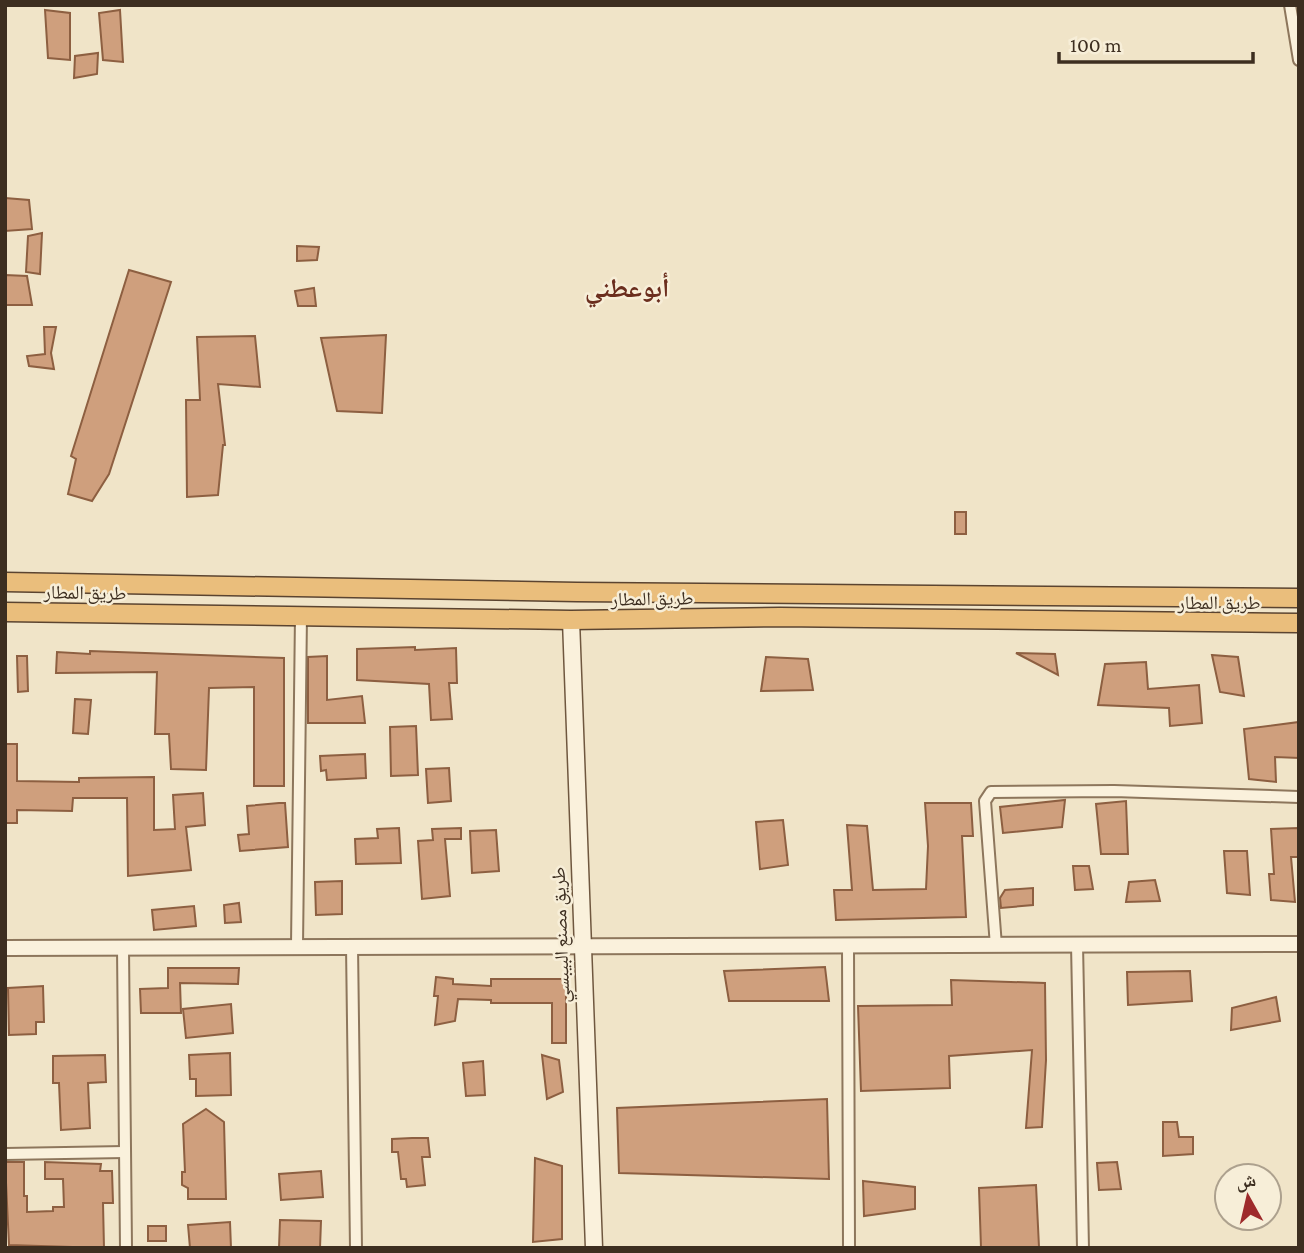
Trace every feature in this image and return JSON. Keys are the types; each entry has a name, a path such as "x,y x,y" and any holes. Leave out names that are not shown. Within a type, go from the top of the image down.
{"highway":[{"name":"طريق المطار","path":"5,582 577,593 1299,598"},
{"path":"1176,597 1179,623"},
{"name":"طريق المطار","path":"5,612 571,620 866,617 1299,623"}],"main road":[{"name":"طريق مصنع البيبسي","path":"571,620 594,1248"}],"street":[{"path":"1290,5 1299,60"},
{"path":"297,946 301,615"},
{"path":"996,946 985,801 990,792 1114,791 1299,797"},
{"path":"1077,944 1083,1248"},
{"path":"5,948 1299,944"},
{"path":"352,946 356,1248"},
{"path":"848,946 849,1248"},
{"path":"123,948 127,1248"},
{"path":"5,1154 125,1152"}],"building":[{"path":"45,10 70,13 70,60 48,58"},
{"path":"120,10 123,62 103,60 99,13"},
{"path":"98,53 97,74 74,78 75,56"},
{"path":"5,198 29,200 32,229 5,231"},
{"path":"42,233 40,274 26,272 28,236"},
{"path":"297,246 319,247 317,260 297,261"},
{"path":"129,270 171,282 109,474 92,501 68,494 76,459 71,456"},
{"path":"5,275 27,276 32,305 5,305"},
{"path":"314,288 316,306 298,306 295,291"},
{"path":"44,327 56,327 51,353 54,369 29,366 27,356 45,354"},
{"path":"386,335 382,413 337,411 321,338"},
{"path":"255,336 260,387 218,384 225,445 218,495 187,497 186,400 200,400 197,337"},
{"path":"955,512 966,512 966,534 955,534"},
{"path":"415,647 415,650 456,648 457,683 449,683 452,719 431,720 429,684 357,680 357,649"},
{"path":"90,651 284,658 284,786 254,786 254,687 209,688 206,770 171,769 169,734 155,734 157,672 56,673 57,652 90,654"},
{"path":"1016,653 1055,654 1058,675"},
{"path":"1212,655 1238,657 1244,696 1220,692"},
{"path":"17,656 27,656 28,691 18,692"},
{"path":"327,656 327,700 362,696 365,723 308,723 308,657"},
{"path":"766,657 808,659 813,690 761,691"},
{"path":"1146,662 1148,689 1199,685 1202,723 1170,726 1169,708 1098,705 1105,664"},
{"path":"75,699 91,700 88,734 73,733"},
{"path":"1299,722 1299,758 1275,757 1276,782 1249,779 1244,729"},
{"path":"416,726 418,775 391,776 390,727"},
{"path":"5,744 17,744 17,781 79,782 79,778 154,777 154,830 175,829 173,795 203,793 205,825 186,827 191,870 128,876 127,798 73,798 72,811 17,810 17,823 5,823"},
{"path":"365,754 366,778 327,780 326,770 321,771 320,756"},
{"path":"449,768 451,801 428,803 426,769"},
{"path":"1065,800 1062,827 1003,833 1000,807"},
{"path":"1126,801 1128,854 1101,854 1096,804"},
{"path":"285,803 288,847 240,851 238,835 249,834 247,806"},
{"path":"925,803 971,803 973,836 962,836 966,917 836,920 834,890 852,890 847,825 867,826 873,890 926,889 928,846"},
{"path":"783,820 788,865 760,869 756,822"},
{"path":"399,828 401,863 356,864 355,839 378,838 377,829"},
{"path":"461,828 461,839 445,839 450,896 422,899 418,841 433,840 432,829"},
{"path":"1298,828 1298,857 1291,857 1295,902 1271,900 1269,874 1274,874 1271,829"},
{"path":"496,830 499,871 472,873 470,831"},
{"path":"1224,851 1247,851 1250,895 1227,893"},
{"path":"1073,866 1089,866 1093,889 1075,890"},
{"path":"1155,880 1160,901 1126,902 1129,882"},
{"path":"342,881 342,914 316,915 315,882"},
{"path":"1033,888 1033,905 1001,908 1000,898 1005,890"},
{"path":"239,903 241,922 225,923 224,905"},
{"path":"194,906 196,926 154,930 152,910"},
{"path":"825,967 829,1001 729,1001 724,971"},
{"path":"168,968 239,968 238,984 180,983 181,1013 141,1013 140,989 168,988"},
{"path":"1190,971 1192,1001 1128,1005 1127,972"},
{"path":"436,977 453,979 453,984 491,986 491,979 566,979 566,1043 552,1043 552,1003 491,1003 491,1000 458,999 455,1021 435,1025 438,996 434,996"},
{"path":"951,980 1045,983 1046,1060 1042,1127 1026,1128 1032,1050 949,1056 950,1088 861,1091 858,1006 952,1005"},
{"path":"43,986 44,1022 36,1022 36,1034 9,1035 8,988"},
{"path":"1276,997 1280,1021 1231,1030 1232,1008"},
{"path":"231,1004 233,1033 186,1038 183,1009"},
{"path":"230,1053 231,1095 196,1096 196,1079 190,1079 189,1055"},
{"path":"105,1055 106,1082 88,1083 90,1128 61,1130 59,1083 53,1083 53,1056"},
{"path":"542,1055 559,1060 563,1092 547,1099"},
{"path":"483,1061 485,1095 466,1096 463,1063"},
{"path":"827,1099 829,1179 619,1173 617,1108"},
{"path":"206,1109 224,1122 226,1199 188,1199 188,1188 182,1185 182,1172 185,1172 183,1124"},
{"path":"1163,1122 1177,1122 1179,1137 1193,1137 1193,1154 1163,1156"},
{"path":"428,1138 430,1157 422,1157 425,1185 407,1187 406,1179 401,1179 398,1152 392,1152 392,1139"},
{"path":"535,1158 562,1166 562,1239 533,1242"},
{"path":"5,1162 24,1162 27,1212 53,1211 53,1207 64,1207 63,1179 45,1179 45,1162 101,1164 100,1171 112,1171 113,1203 103,1203 104,1248 9,1245"},
{"path":"1117,1162 1121,1189 1099,1190 1097,1163"},
{"path":"321,1171 323,1197 281,1200 279,1174"},
{"path":"863,1181 915,1187 915,1209 864,1216"},
{"path":"1036,1185 1039,1247 981,1248 979,1188"},
{"path":"280,1220 321,1221 320,1248 279,1248"},
{"path":"230,1222 231,1248 190,1248 188,1225"},
{"path":"148,1226 166,1226 166,1241 148,1241"}],"district":[{"name":"أبوعطني","path":"627,288"}]}
